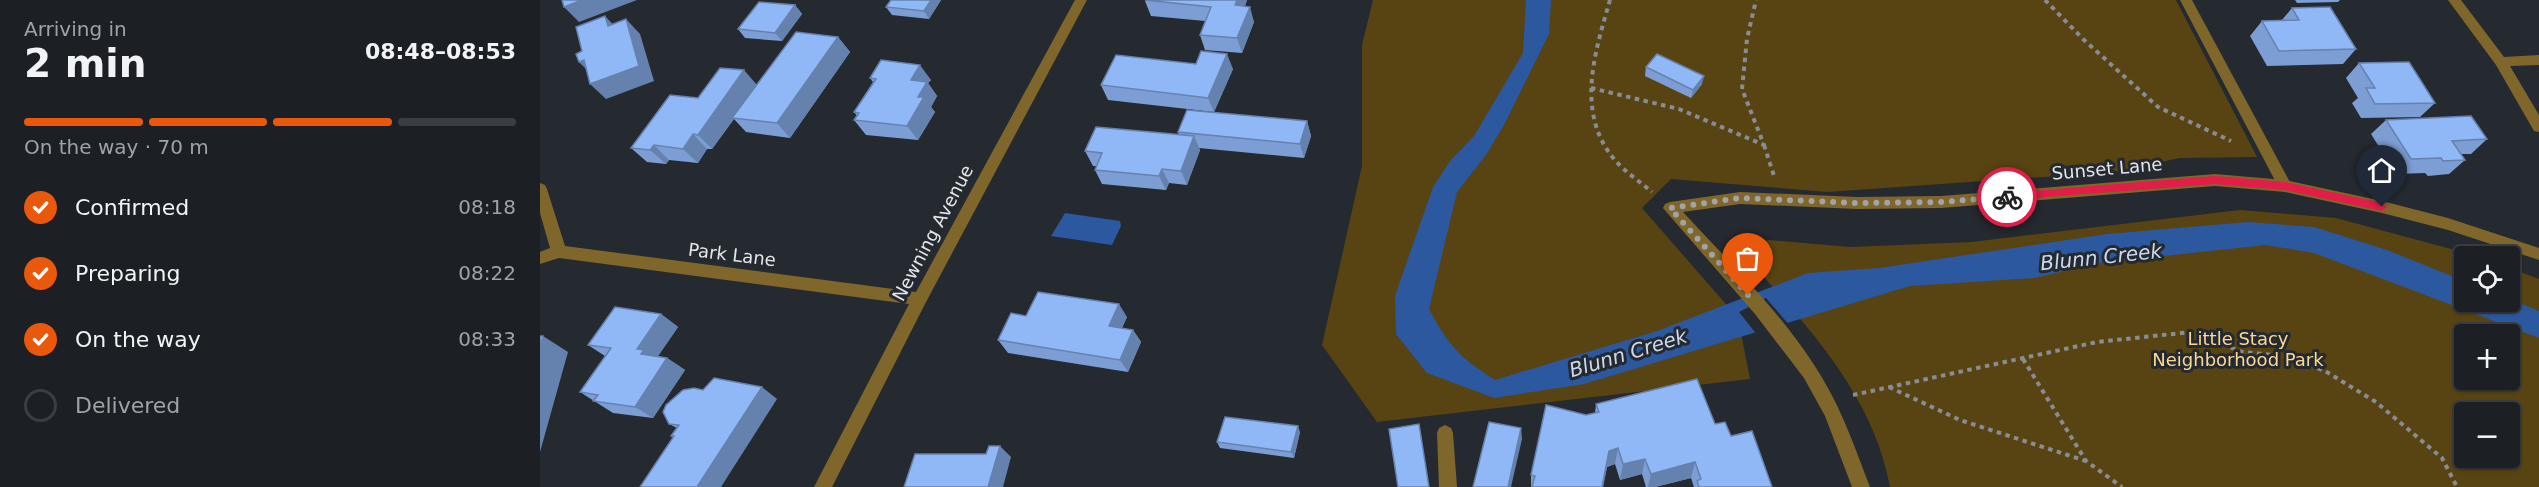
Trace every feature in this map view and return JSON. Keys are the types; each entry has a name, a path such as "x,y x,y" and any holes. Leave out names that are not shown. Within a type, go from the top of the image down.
{"street":[{"name":"Newning Avenue","path":"822,487 1081,0"},
{"path":"2186,0 2285,186"},
{"path":"2454,0 2502,62 2539,127"},
{"path":"2502,62 2539,60"},
{"name":"Sunset Lane","path":"1670,208 1740,198 1857,203 1941,202 2215,180 2285,186 2448,224 2539,254"},
{"path":"540,189 559,252"},
{"path":"1670,208 1748,295 1810,374 1826,402 1861,487"},
{"name":"Park Lane","path":"540,258 559,252 920,299"},
{"path":"1446,433 1448,487"}],"path":[{"path":"1610,0 1598,43 1591,88 1591,115 1597,134 1612,158 1670,208"},
{"path":"1591,88 1640,96 1724,124 1764,145 1742,89 1747,39 1756,0"},
{"path":"2045,0 2083,39 2158,107 2236,144"},
{"path":"1826,402 1888,386 2097,342 2191,332 2242,352 2285,356 2325,371 2376,402 2442,458 2457,487"},
{"path":"2023,359 2051,408 2086,461"},
{"path":"1888,386 1960,420 2086,461 2122,487"}],"green space":[{"path":"1373,0 2176,0 2257,157 2180,158 2114,172 1827,192 1671,179 1642,208 1738,318 1750,379 1377,422 1322,345 1362,166 1362,45"},
{"name":"Little Stacy Neighborhood Park","path":"2240,210 2336,218 2454,250 2454,312 2520,312 2520,272 2539,279 2539,487 1890,487 1881,453 1869,422 1835,363 1747,258 1753,245 1769,240 1851,247 1971,242"}],"water":[{"name":"Blunn Creek","path":"1526,0 1551,0 1549,34 1504,125 1486,155 1457,192 1429,309 1456,350 1495,380 1657,331 1808,273 1879,268 2107,234 2248,222 2314,227 2387,250 2454,277 2454,306 2314,253 2266,245 2099,263 2034,278 1910,286 1584,384 1494,398 1427,373 1396,334 1395,296 1433,187 1450,161 1474,136 1523,53"},
{"path":"1065,213 1120,221 1121,226 1112,245 1051,236"},
{"path":"2520,303 2539,311 2539,338 2520,331 2520,324 2502,324 2470,312 2520,312"}],"pier":[{"path":"1766,298 1790,326 1758,336 1739,312"}],"building":[{"path":"562,0 582,0 564,7"},
{"path":"891,0 931,0 924,11 886,7"},
{"path":"1145,0 1237,0 1235,5 1250,7 1237,38 1200,35 1211,7"},
{"path":"759,2 795,5 775,33 738,29"},
{"path":"2330,7 2356,49 2279,51 2262,21 2299,20 2292,8"},
{"path":"605,16 608,26 626,19 639,66 590,84 584,60 579,62 576,54 582,51 576,27"},
{"path":"796,32 838,37 777,123 732,118"},
{"path":"1201,51 1227,54 1208,98 1101,85 1116,55 1196,64"},
{"path":"1657,54 1704,76 1693,90 1646,67"},
{"path":"881,60 920,65 911,80 927,82 918,97 924,97 907,126 854,120 859,113 854,112 876,79 870,78"},
{"path":"2409,62 2435,103 2375,104 2366,88 2375,88 2359,63"},
{"path":"720,68 744,70 698,135 693,134 683,149 654,145 650,150 631,148 670,95 698,98"},
{"path":"1187,110 1307,121 1300,144 1178,132"},
{"path":"2471,116 2487,139 2452,141 2465,160 2411,159 2386,120"},
{"path":"1096,127 1194,136 1181,171 1162,169 1159,176 1095,170 1102,153 1085,151"},
{"path":"1038,292 1119,304 1109,326 1133,330 1120,360 998,340 1011,313 1026,316"},
{"path":"615,307 661,314 637,349 644,350 641,354 667,358 635,407 593,401 598,395 580,392 611,348 588,345"},
{"path":"714,378 762,387 697,487 640,487 679,425 669,424 663,412 666,405 683,390 694,388 703,390"},
{"path":"1697,379 1715,424 1725,422 1731,436 1752,431 1772,487 1699,487 1697,481 1701,479 1695,462 1651,474 1645,459 1623,464 1618,448 1609,451 1602,487 1532,487 1535,476 1531,475 1546,405 1586,415 1599,412 1596,404"},
{"path":"1225,417 1298,426 1291,452 1217,442"},
{"path":"1489,422 1521,428 1508,487 1473,487"},
{"path":"1419,424 1429,487 1398,487 1389,429"},
{"path":"989,446 1000,446 988,487 904,487 915,454 986,454"}],"way so far":[{"path":"1748,295 1670,208 1740,198 1857,203 1941,202 2007,197"}],"route":[{"path":"2007,197 2215,180 2285,186 2382,207"}]}
